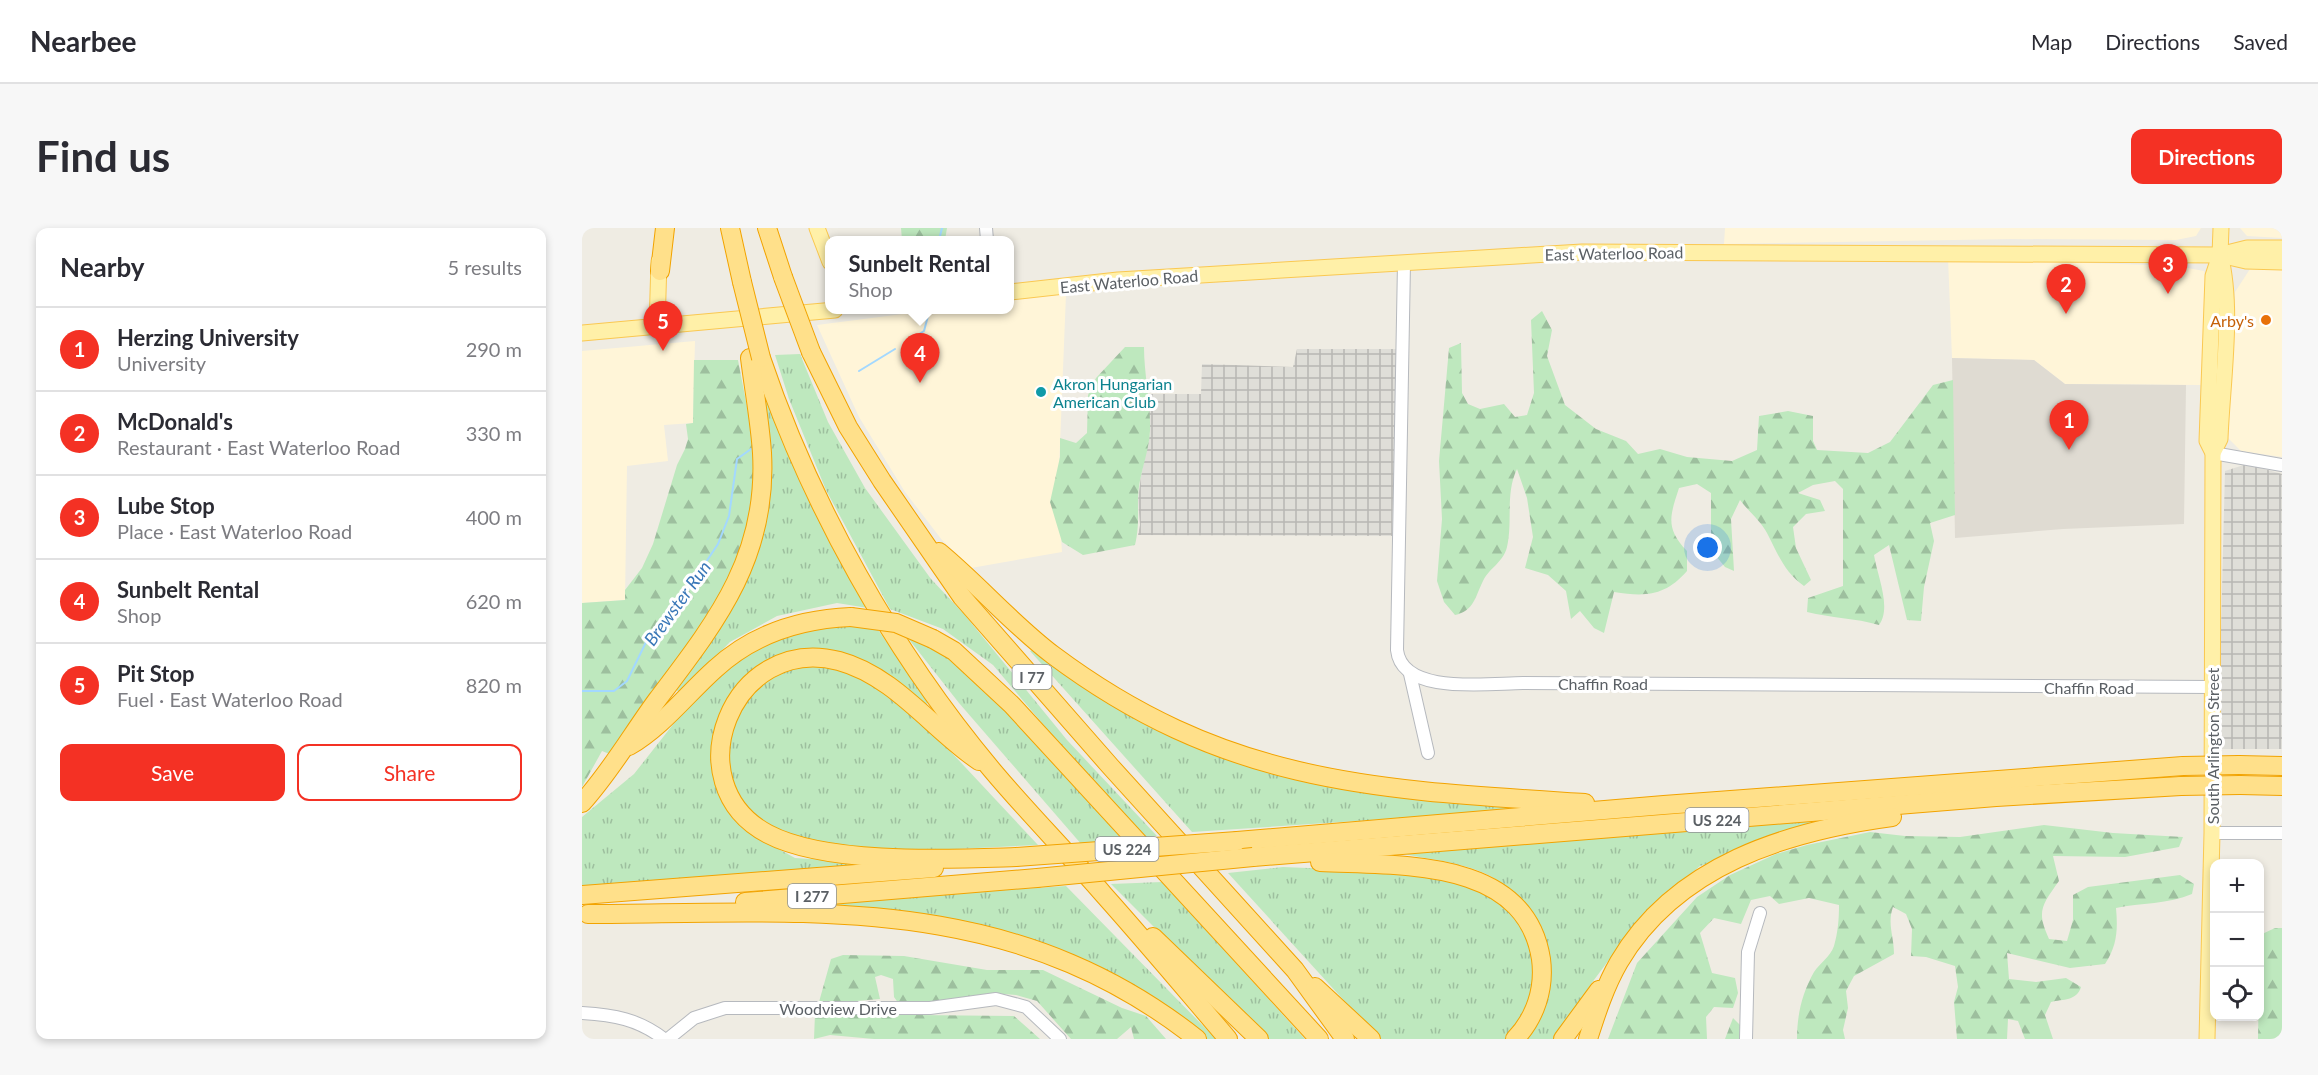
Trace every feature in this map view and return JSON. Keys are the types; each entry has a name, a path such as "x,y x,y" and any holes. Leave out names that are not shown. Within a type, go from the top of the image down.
{"highway":[{"path":"660,272 665,228"},
{"path":"582,803 625,749 650,710 715,623 745,567 757,524 762,453 755,358 730,228"},
{"name":"I 77","path":"767,228 811,352 848,427 917,534 962,597 1110,766 1295,970 1345,1039"},
{"path":"755,358 803,466 864,584 917,670 991,770 1104,894 1228,1039"},
{"path":"917,534 1024,632 1084,677 1168,726 1230,752 1302,774 1396,790 1600,804 1664,805"},
{"path":"625,749 651,733 714,670 750,643 794,624 851,617 896,623 954,651 1012,705 1319,1039"},
{"path":"991,770 953,743 880,681 847,664 818,658 789,661 757,677 734,702 726,721 721,746 723,772 732,799 756,827 778,839 806,847 851,854 941,859 1016,857"},
{"name":"US 224","path":"582,895 927,869 1016,857 1664,805 2183,766 2282,766"},
{"name":"US 224","path":"1253,857 2063,794 2181,786 2282,786"},
{"path":"1563,1039 1656,915 1683,891 1721,866 1759,848 1852,823 2063,794"},
{"path":"1253,857 1431,870 1468,878 1496,889 1516,906 1533,930 1542,964 1541,987 1536,1006 1515,1039"},
{"name":"I 277","path":"585,915 1037,878 1253,857"},
{"path":"1104,894 1174,956 1259,1039"},
{"path":"585,915 813,913 907,919 966,929 1031,947 1084,969 1149,1005 1197,1039"},
{"path":"1588,1039 1618,963"},
{"path":"1295,970 1371,1039"}],"main road":[{"path":"657,228 660,272 657,327"},
{"path":"817,228 825,249"},
{"name":"South Arlington Street","path":"2207,1039 2212,833 2213,453 2207,441 2213,276 2220,255 2221,228"},
{"name":"East Waterloo Road","path":"2220,255 2247,248 2282,248"},
{"name":"East Waterloo Road","path":"1014,292 1118,280 1641,251 2220,255 2246,261 2282,262"},
{"path":"582,333 825,310"}],"street":[{"path":"1404,263 1397,650 1399,662 1410,674 1428,753"},
{"path":"2213,453 2266,460 2282,465"},
{"name":"Chaffin Road","path":"1410,674 1434,682 2213,687"},
{"path":"2212,833 2282,832"},
{"path":"1746,1039 1748,952 1760,913"},
{"name":"Woodview Drive","path":"666,1039 694,1018 725,1008 930,1008 996,999 1017,1003 1037,1015 1060,1039"},
{"path":"582,1013 627,1018 646,1026 666,1039"}],"shaded area":[{"path":"1725,228 2201,228 2196,236 2176,240 2012,239 1724,244"},
{"path":"2240,228 2282,228 2282,238 2247,236"},
{"path":"1948,258 2177,266 2204,271 2209,294 2202,385 2065,384 2034,360 1952,358"},
{"path":"2282,266 2282,457 2241,451 2228,438 2235,292 2250,269"},
{"path":"1066,294 1058,495 1062,552 971,568 942,540 905,492 859,417 817,325 903,314 1014,314 1014,298"},
{"path":"695,341 693,423 664,425 668,461 627,466 625,600 582,603 582,351"},
{"path":"1297,349 1397,349 1392,536 1138,535 1140,525 1138,500 1150,433 1148,394 1201,394 1202,364 1293,367"},
{"path":"1952,358 2034,360 2065,384 2186,385 2184,524 2063,529 1955,538"},
{"path":"2247,464 2282,474 2282,749 2218,749 2225,471"}],"green space":[{"path":"901,228 947,228 946,236 902,236"},
{"path":"1542,311 1552,330 1547,356 1565,405 1596,429 1626,441 1638,454 1660,449 1687,457 1732,461 1757,450 1759,416 1788,411 1813,416 1813,441 1817,450 1868,453 1890,442 1933,385 1953,380 1955,515 1930,523 1934,541 1924,587 1921,621 1907,620 1889,545 1874,555 1884,601 1883,618 1879,625 1807,612 1808,598 1843,586 1843,489 1835,481 1813,485 1798,493 1820,500 1825,511 1806,514 1793,527 1796,548 1811,580 1804,586 1786,569 1758,520 1740,500 1731,519 1734,571 1725,567 1711,550 1711,493 1697,484 1679,488 1671,521 1675,535 1687,551 1687,571 1671,586 1654,593 1614,592 1604,633 1594,628 1580,611 1571,619 1566,591 1548,575 1525,568 1533,537 1527,498 1517,469 1511,488 1509,537 1505,553 1486,576 1470,607 1455,615 1444,602 1437,581 1442,519 1439,461 1449,348 1461,343 1462,393 1468,404 1480,409 1504,404 1515,417 1527,415 1534,393 1531,320"},
{"path":"1125,347 1144,347 1149,410 1150,431 1138,490 1135,545 1083,555 1062,542 1050,502 1060,457 1060,438 1076,443 1087,433 1088,395 1096,378"},
{"path":"800,354 828,422 865,488 931,579 964,614 1067,740 1157,836 1139,838 993,665 943,629 890,609 826,490 789,399 775,355"},
{"path":"694,360 738,360 750,422 754,459 753,497 744,536 729,576 710,615 622,759 602,751 582,787 582,603 625,600 625,590 642,568 653,544 677,465 685,449 688,439 686,424 693,423"},
{"path":"758,396 769,398 868,608 837,603 777,616 730,642 680,693 674,688 749,570"},
{"path":"846,622 876,627 929,702 925,705 859,663 791,657 724,709 714,736 713,765 718,788 727,809 749,833 795,858 889,864 582,891 582,817 634,774 712,675 762,642"},
{"path":"904,633 956,658 1103,815 1122,840 1082,845 959,703"},
{"path":"1036,648 1106,702 1230,757 1553,808 1192,832 1030,651"},
{"path":"816,664 848,672 883,688 922,721 1038,845 895,852 801,842 752,818 728,778 730,724 760,683 782,671"},
{"path":"1824,818 1825,825 1700,866 1656,904 1626,937 1591,984 1556,1039 1519,1039 1545,962 1510,892 1501,883 1476,870 1403,854"},
{"path":"2044,825 2113,833 2183,837 2179,847 2125,857 2053,856 2059,881 2048,896 2042,915 2049,939 2067,941 2073,920 2073,895 2088,887 2180,875 2194,884 2192,894 2183,897 2164,902 2116,908 2116,937 2105,964 2070,968 2007,953 2009,979 2036,982 2066,978 2081,987 2073,997 2051,1002 2045,1015 2053,1039 2025,1039 2018,1021 2008,1019 2007,1039 1957,1039 1954,1002 1958,987 1955,966 1926,957 1911,956 1912,929 1906,914 1893,907 1891,925 1894,954 1854,976 1846,991 1848,1008 1843,1030 1845,1039 1797,1039 1799,1013 1806,988 1814,972 1834,946 1839,905 1809,898 1779,904 1770,896 1751,900 1741,924 1714,918 1700,933 1712,973 1735,978 1738,993 1733,1008 1714,1007 1706,1017 1707,1039 1608,1039 1637,963 1697,897 1730,875 1776,854 1870,832 1905,836 1960,837"},
{"path":"1283,867 1382,871 1453,879 1505,902 1535,952 1535,991 1509,1039 1379,1039 1228,873"},
{"path":"1162,882 1305,1039 1266,1039 1111,884"},
{"path":"1066,886 1216,1039 1199,1039 1057,955 771,905"},
{"path":"2275,928 2282,928 2282,1039 2258,1039 2258,1021 2264,1021 2264,933"},
{"path":"843,955 904,956 987,970 1043,970 1122,1008 1146,1016 1166,1039 1134,1039 1131,1027 1117,1039 1071,1039 1037,1001 1016,995 991,993 930,1004 899,1004 894,997 893,979 881,975 875,977 880,999 819,1002 831,959"},
{"path":"815,1014 1014,1016 1040,1039 874,1039 830,1035 814,1039"},
{"path":"1733,1018 1742,1027 1742,1039 1725,1039"}],"waterway":[{"name":"Brewster Run","path":"940,236 942,228"},
{"name":"Brewster Run","path":"916,336 924,331 928,316"},
{"name":"Brewster Run","path":"859,371 895,349"},
{"name":"Brewster Run","path":"582,691 614,691 627,681 650,634 670,607 696,582 698,574 718,544 729,516 737,459 751,449"}],"place":[{"name":"Lube Stop","path":"2168,294"},
{"name":"McDonald's","path":"2066,314"},
{"name":"Arby's","path":"2266,320"},
{"name":"Pit Stop","path":"663,351"},
{"name":"Sunbelt Rental","path":"920,383"},
{"name":"Akron Hungarian American Club","path":"1041,392"},
{"name":"Herzing University","path":"2069,450"}]}
